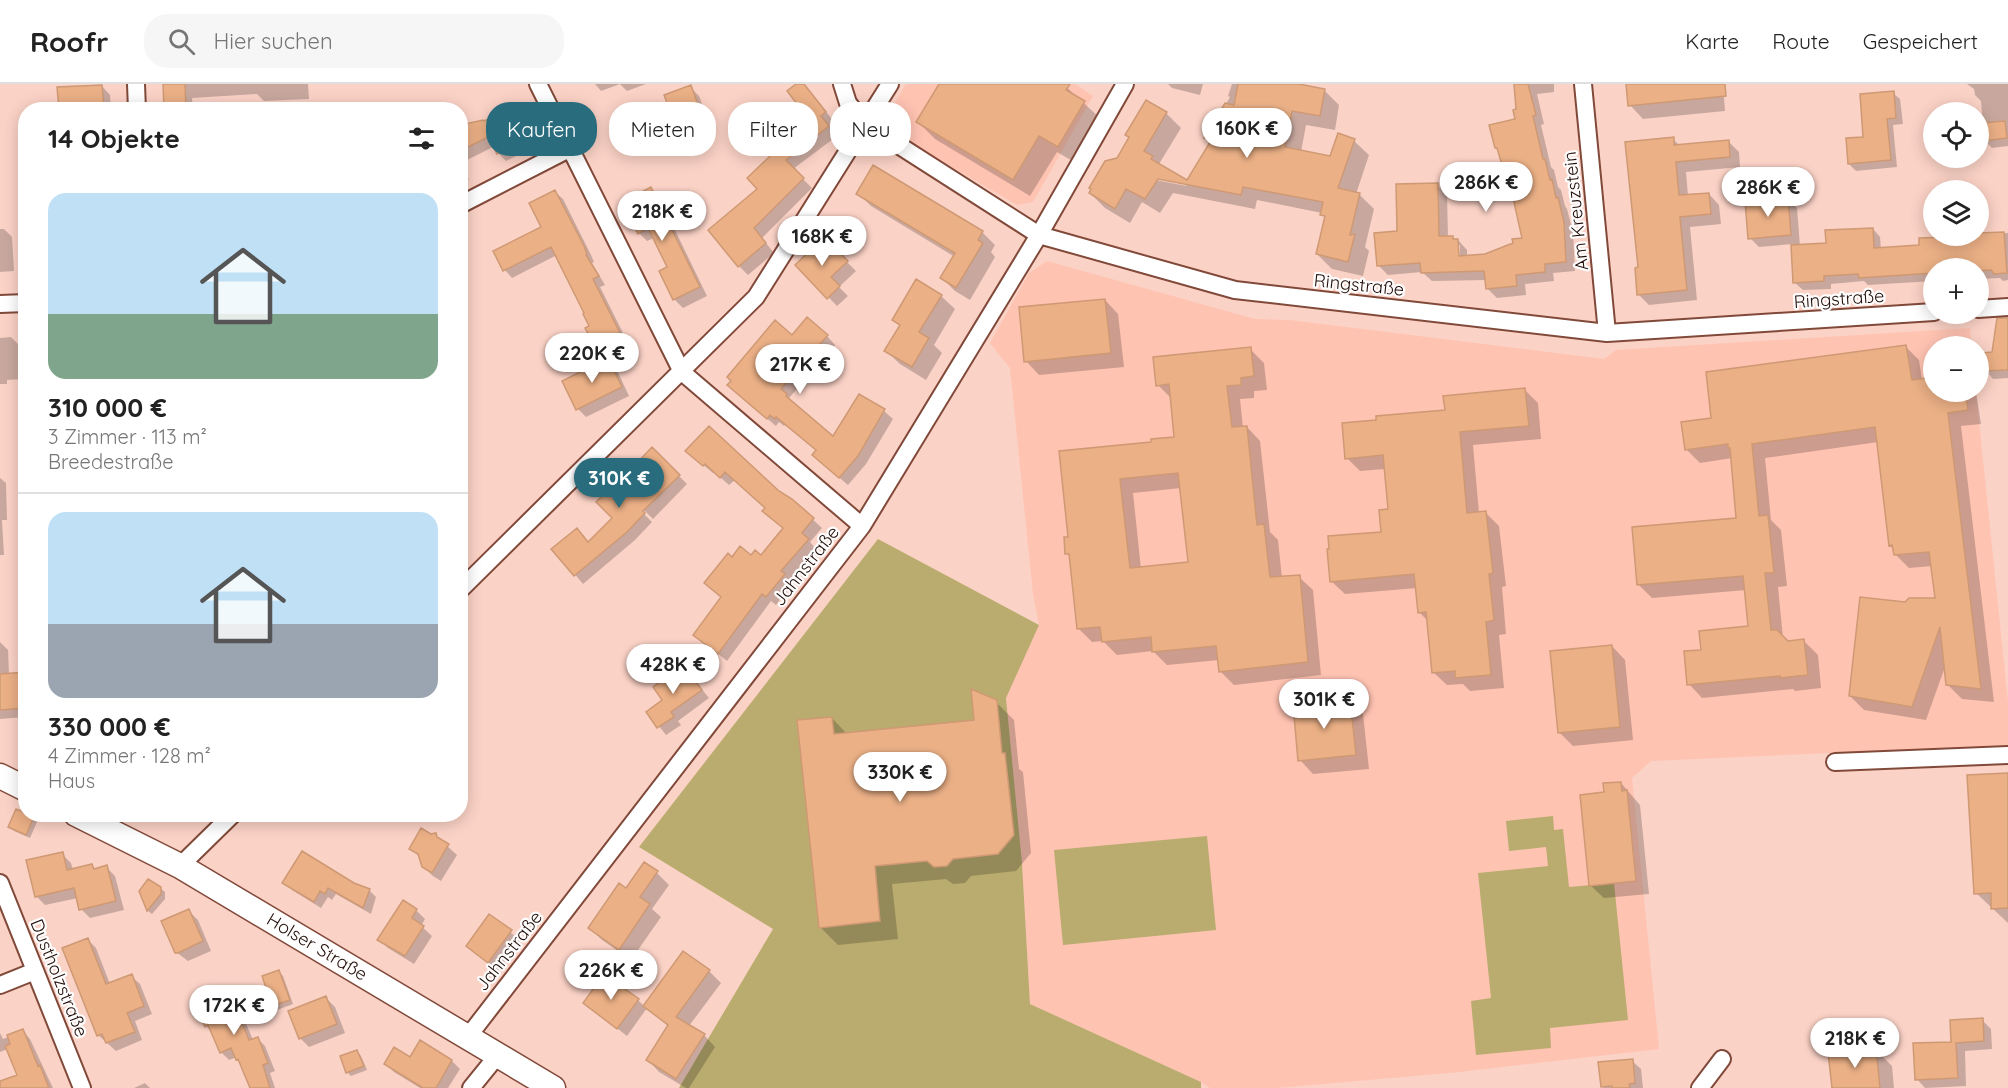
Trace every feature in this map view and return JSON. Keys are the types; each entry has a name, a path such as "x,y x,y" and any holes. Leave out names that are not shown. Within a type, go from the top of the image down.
{"main road":[{"path":"0,776 18,785"},
{"name":"Holser Straße","path":"92,822 180,866 553,1088"}],"street":[{"path":"136,84 137,102"},
{"path":"538,84 547,102"},
{"name":"Ringstraße","path":"842,84 848,102"},
{"path":"878,102 890,84"},
{"name":"Jahnstraße","path":"467,1038 862,526 1039,235 1125,84"},
{"name":"Am Kreuzstein","path":"1583,84 1607,333"},
{"name":"Ringstraße","path":"911,153 1039,235 1235,290 1607,333 1923,313"},
{"path":"468,201 555,156"},
{"path":"573,156 682,372 862,526"},
{"path":"468,582 756,297 844,156"},
{"path":"0,304 18,303"},
{"path":"1989,308 2008,307"},
{"path":"1835,762 2008,754"},
{"path":"180,866 225,822"},
{"name":"Dustholzstraße","path":"0,883 82,1088"},
{"path":"0,985 34,971"},
{"path":"471,1088 497,1056"},
{"path":"1700,1088 1722,1059"}],"shaded area":[{"path":"906,84 1075,84 1093,96 1033,202 1017,205 911,143 911,102 895,102"},
{"path":"1047,261 1255,319 1289,320 1604,359 1616,350 1970,328 1970,336 1923,336 1923,402 1977,402 2008,702 2008,745 1651,761 1632,778 1659,1049 1460,1072 1277,1088 1210,1088 1030,1004 1022,863 1006,697 1039,625 1033,594 1010,368 990,343 1029,273"},
{"path":"878,539 1039,625 1006,698 1022,863 1030,1004 1201,1082 1201,1088 679,1088 773,929 639,847"},
{"path":"1553,816 1554,830 1563,829 1569,887 1614,883 1628,1020 1550,1028 1551,1048 1476,1055 1471,1001 1491,998 1478,873 1548,866 1546,847 1509,851 1506,821"},
{"path":"1207,836 1216,930 1063,945 1054,850"}],"building":[{"path":"163,84 185,84 186,102 164,102"},
{"path":"796,84 804,84 826,112 821,116 829,126 818,135 818,102 795,102 787,91"},
{"path":"939,84 1070,84 1066,90 1085,101 1058,147 1039,136 1013,180 916,122"},
{"path":"1238,84 1299,84 1325,89 1320,116 1292,111 1285,147 1330,156 1338,133 1355,139 1338,188 1360,193 1350,235 1355,234 1348,262 1316,254 1325,216 1320,215 1323,202 1243,187 1241,195 1158,179 1145,199 1126,189 1115,209 1089,193 1091,189 1089,188 1105,161 1117,158 1129,137 1125,135 1146,100 1167,112 1144,151 1153,156 1151,159 1187,180 1212,139 1204,138 1225,103 1234,105"},
{"path":"1514,84 1528,84 1543,159 1545,159 1550,180 1552,179 1556,198 1558,197 1564,222 1566,262 1545,264 1545,272 1516,275 1517,286 1486,289 1484,271 1421,273 1420,263 1377,266 1374,233 1397,231 1396,184 1438,183 1439,236 1453,236 1453,239 1458,239 1459,256 1485,254 1513,243 1512,239 1522,238 1511,189 1509,189 1489,125 1515,119"},
{"path":"1626,84 1725,84 1726,96 1628,106"},
{"path":"102,85 103,102 58,102 57,87"},
{"path":"691,85 697,102 667,102 664,95"},
{"path":"1894,91 1896,118 1887,119 1891,160 1848,164 1846,138 1863,137 1860,94"},
{"path":"486,120 486,138 468,147 468,123"},
{"path":"2005,121 2007,138 1989,140 1989,122"},
{"path":"1674,137 1674,145 1729,140 1730,157 1676,162 1679,195 1709,193 1711,214 1680,217 1687,290 1637,295 1635,268 1638,267 1625,142"},
{"path":"770,156 791,156 786,160 804,178 754,228 766,243 738,267 708,230 757,189 747,178"},
{"path":"873,165 983,231 978,240 983,243 956,288 940,278 955,253 856,194"},
{"path":"651,187 700,287 673,300 659,271 667,267 648,228 638,234 622,202"},
{"path":"555,190 584,246 586,255 599,276 593,279 623,339 598,352 585,328 589,326 584,313 551,247 503,271 493,251 541,227 529,203"},
{"path":"1788,197 1791,235 1748,239 1745,201"},
{"path":"1873,228 1874,248 1919,245 1919,238 1923,238 1923,246 1989,246 1989,233 2004,232 2007,273 1994,274 1989,270 1989,258 1923,258 1923,274 1859,278 1858,274 1824,276 1824,281 1793,283 1791,245 1826,243 1825,230"},
{"path":"824,237 848,261 831,277 840,286 827,299 795,265"},
{"path":"916,279 942,295 919,332 929,338 912,367 884,351 900,325 892,320"},
{"path":"1105,299 1111,353 1024,362 1019,307"},
{"path":"807,317 828,335 781,389 787,394 786,396 833,436 859,394 885,409 858,456 839,478 812,455 816,450 776,417 775,419 770,415 767,419 727,385 731,381 727,377 775,320 792,335"},
{"path":"1997,318 2008,318 2008,370 1989,371 1989,352 1992,352"},
{"path":"1906,345 1912,380 1923,378 1923,402 1967,402 1968,410 1948,413 1981,689 1946,685 1940,627 1912,707 1849,696 1860,597 1905,602 1909,598 1935,598 1929,552 1894,555 1892,545 1889,546 1875,427 1752,444 1759,516 1768,515 1774,573 1765,573 1771,630 1777,630 1788,641 1804,639 1808,675 1687,685 1684,651 1701,650 1699,631 1748,626 1743,576 1637,585 1632,527 1736,518 1728,444 1685,450 1681,422 1711,418 1706,372"},
{"path":"1251,347 1254,376 1241,378 1241,385 1227,386 1232,427 1247,426 1257,525 1264,524 1270,577 1300,575 1308,662 1219,672 1216,646 1152,652 1151,637 1102,642 1100,627 1077,629 1069,554 1065,554 1064,537 1068,537 1059,451 1151,442 1151,439 1174,437 1169,384 1156,386 1153,357","holes":["1178,473 1188,562 1130,568 1120,479"]},
{"path":"608,358 622,387 576,410 562,381"},
{"path":"1525,388 1529,426 1460,432 1467,513 1486,511 1493,573 1489,574 1494,620 1486,622 1491,675 1455,678 1455,671 1432,673 1426,612 1418,613 1414,574 1330,582 1328,536 1381,532 1379,510 1388,509 1383,455 1345,459 1342,423 1376,420 1376,416 1445,410 1443,396"},
{"path":"709,426 779,491 814,518 802,533 809,539 781,571 785,574 766,597 762,594 718,654 693,635 721,597 704,583 728,553 732,557 740,546 751,555 755,550 761,555 783,528 762,511 765,508 725,472 720,478 705,464 703,466 685,451"},
{"path":"652,447 680,475 643,511 645,513 627,532 574,576 551,549 577,528 588,542 612,518 596,502 605,493 603,491 630,464 633,467"},
{"path":"1612,645 1620,727 1558,733 1550,651"},
{"path":"684,665 702,690 671,712 674,717 657,728 646,712 662,700 653,687"},
{"path":"18,673 18,709 0,710 0,674"},
{"path":"971,689 997,700 1014,835 998,854 953,859 947,866 934,867 927,861 875,866 880,921 819,928 797,720 832,717 834,734 974,720"},
{"path":"1350,699 1356,755 1298,761 1293,704"},
{"path":"2008,773 2008,908 1991,909 1991,893 1974,894 1967,775"},
{"path":"1621,782 1622,791 1627,790 1636,881 1589,886 1580,795 1604,792 1603,783"},
{"path":"16,809 18,810 18,822 32,822 26,835 8,827"},
{"path":"421,828 431,834 436,833 437,837 449,844 432,873 422,867 418,854 409,849"},
{"path":"302,851 354,883 370,889 363,908 328,888 325,894 320,891 314,902 282,883"},
{"path":"63,852 67,870 92,864 94,869 107,865 116,901 79,910 74,888 35,897 26,860"},
{"path":"644,862 658,871 640,897 650,904 619,950 588,928 619,883 626,888"},
{"path":"148,879 161,887 161,894 147,911 139,891"},
{"path":"403,900 417,909 412,918 424,926 405,956 377,940"},
{"path":"189,909 203,941 175,953 161,921"},
{"path":"489,914 512,930 488,963 466,946"},
{"path":"88,938 106,984 132,974 144,1006 127,1013 135,1032 106,1043 102,1034 97,1036 62,948"},
{"path":"683,951 710,970 676,1017 705,1034 676,1079 646,1060 668,1025 643,1006"},
{"path":"279,970 290,1000 272,1006 262,976"},
{"path":"604,974 639,999 617,1029 583,1003"},
{"path":"227,987 249,1040 258,1037 268,1063 263,1065 270,1088 250,1088 231,1048 220,1053 208,1025 205,1027 194,1002"},
{"path":"326,996 337,1024 299,1039 288,1011"},
{"path":"1983,1018 1984,1041 1956,1043 1958,1078 1915,1080 1913,1043 1951,1042 1950,1020"},
{"path":"23,1029 49,1088 0,1088 0,1081 17,1075 5,1046 10,1044 7,1035"},
{"path":"420,1040 452,1060 436,1088 423,1088 384,1064 394,1047 410,1057"},
{"path":"1876,1047 1880,1088 1832,1088 1828,1052"},
{"path":"357,1050 364,1066 346,1073 340,1056"},
{"path":"1633,1059 1635,1083 1629,1084 1630,1088 1601,1087 1598,1062"}]}
